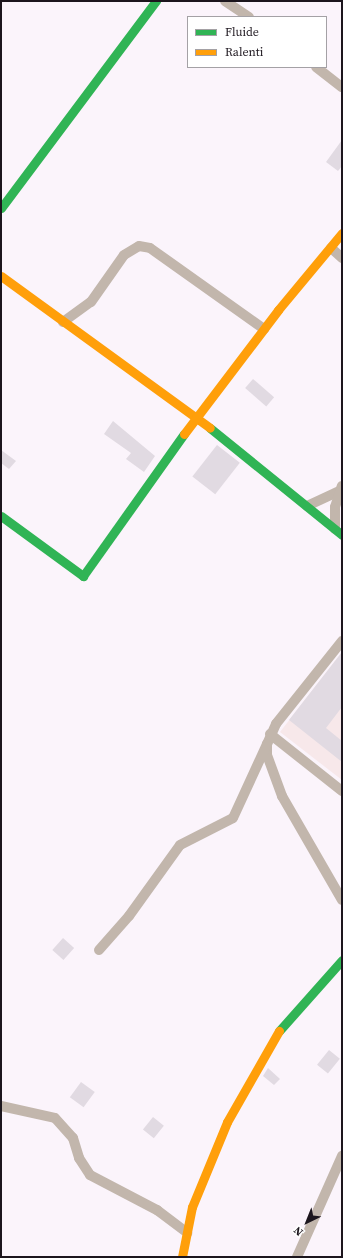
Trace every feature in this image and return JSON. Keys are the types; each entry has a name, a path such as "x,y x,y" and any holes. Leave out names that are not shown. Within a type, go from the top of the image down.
{"street":[{"path":"1,208 156,1"},
{"path":"225,1 248,16"},
{"path":"317,68 342,87"},
{"path":"1,516 83,576 264,329 342,233"},
{"path":"63,322 91,302 124,255 139,246 150,248 264,329"},
{"path":"331,248 342,258"},
{"path":"1,276 198,418 338,532"},
{"path":"307,506 341,488"},
{"path":"338,532 341,488"},
{"path":"99,950 129,916 180,845 233,818 267,744 270,734 342,641"},
{"path":"270,734 342,791"},
{"path":"267,744 267,755 282,796 342,900"},
{"path":"182,1257 187,1233 212,1154 275,1037 342,960"},
{"path":"1,1107 55,1118 73,1138 79,1158 90,1175 157,1210 187,1233"},
{"path":"297,1257 342,1156"}],"shaded area":[{"path":"342,652 342,780 280,732"}],"building":[{"path":"342,140 342,166 338,171 326,162"},
{"path":"253,379 274,397 266,406 245,388"},
{"path":"113,421 155,456 144,472 126,459 131,453 104,434"},
{"path":"217,445 240,463 215,494 192,477"},
{"path":"1,450 16,461 9,469 1,463"},
{"path":"342,652 342,707 326,728 342,741 342,762 289,720"},
{"path":"63,938 74,948 63,960 52,950"},
{"path":"329,1050 340,1059 328,1074 317,1065"},
{"path":"268,1068 280,1079 274,1085 263,1076"},
{"path":"81,1082 95,1092 84,1107 70,1097"},
{"path":"153,1117 164,1126 154,1138 143,1129"}],"traffic: fast":[{"path":"1,208 156,1"},
{"path":"210,428 342,535"},
{"path":"1,516 83,576 184,434"},
{"path":"279,1031 342,960"}],"traffic: slow":[{"path":"184,434 278,310 342,233"},
{"path":"1,276 210,428"},
{"path":"182,1257 192,1207 227,1122 279,1031"}]}
